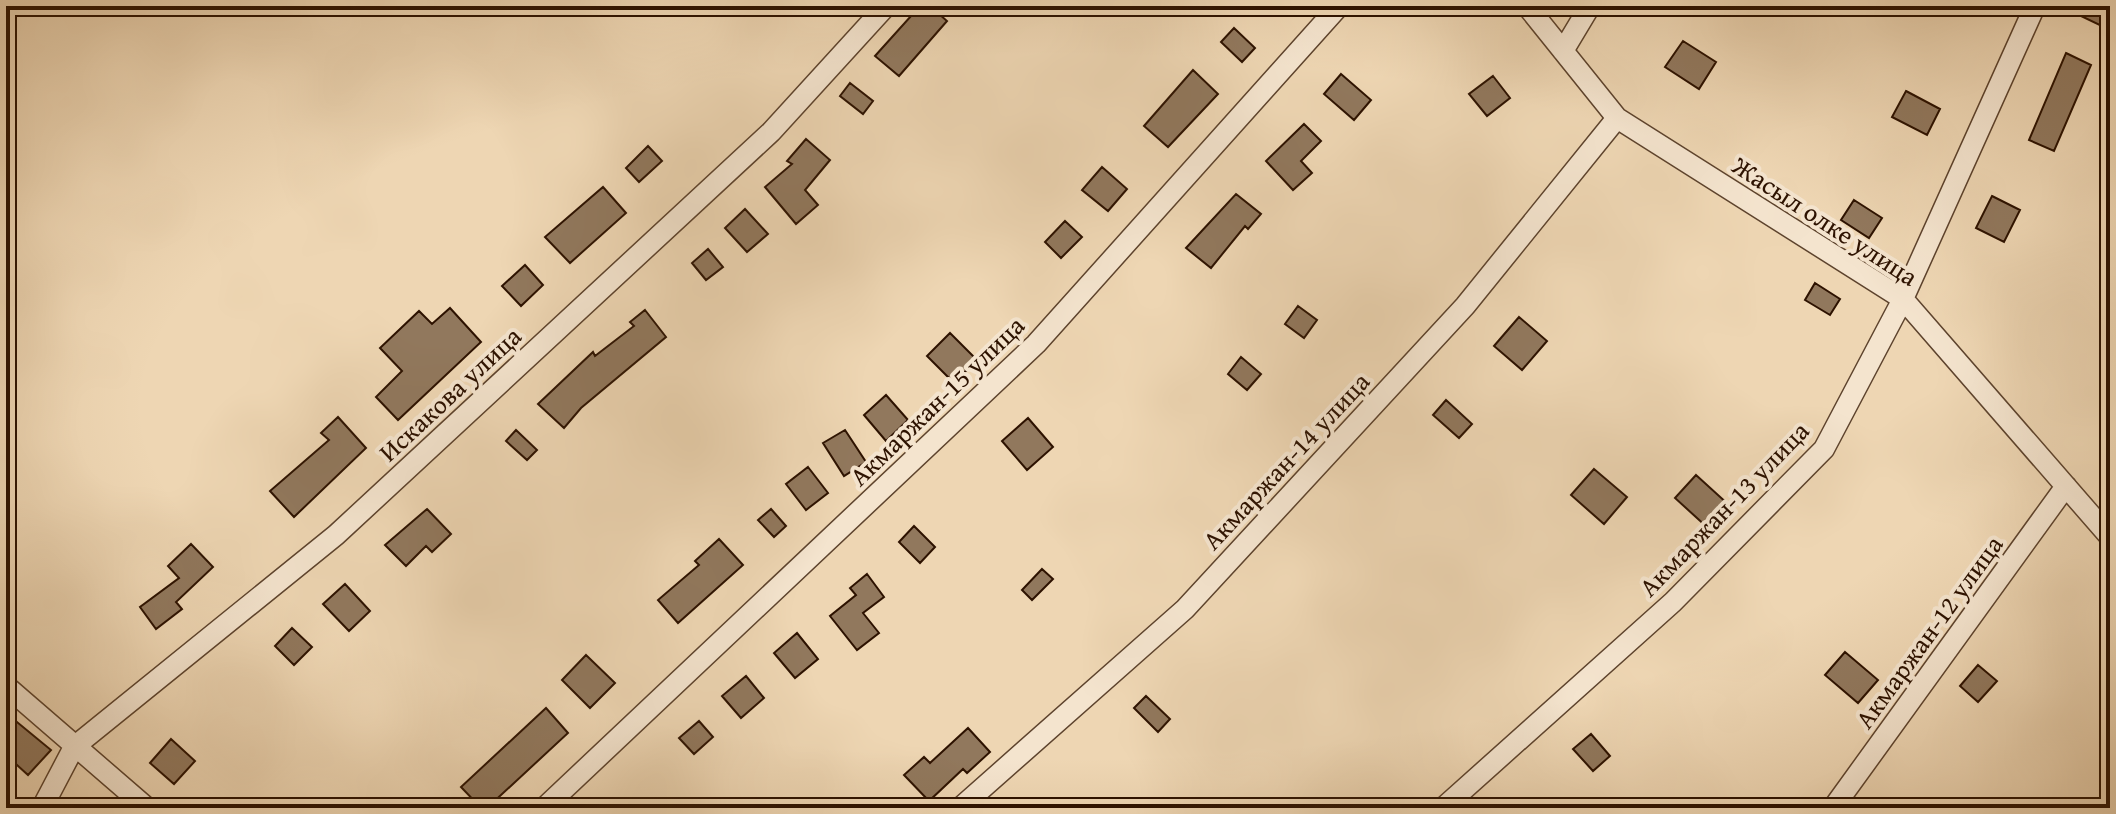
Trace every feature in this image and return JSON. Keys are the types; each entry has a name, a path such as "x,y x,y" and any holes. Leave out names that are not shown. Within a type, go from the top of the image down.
{"street":[{"name":"Акмаржан-15 улица","path":"544,808 1036,344 1339,6"},
{"name":"Жасыл олке улица","path":"1527,6 1617,118 1903,299 2110,537"},
{"path":"1563,51 1590,6"},
{"name":"Акмаржан-13 улица","path":"1443,808 1673,602 1824,449 1903,299 2035,6"},
{"name":"Искакова улица","path":"42,808 74,747 336,535 771,132 880,8"},
{"name":"Акмаржан-14 улица","path":"960,808 1185,609 1465,306 1617,118"},
{"name":"Акмаржан-12 улица","path":"1833,808 2066,486"},
{"path":"6,686 147,808"}],"building":[{"path":"920,6 930,6 947,21 899,76 875,56"},
{"path":"2086,6 2110,6 2110,30 2081,16"},
{"path":"1234,28 1255,48 1242,62 1221,42"},
{"path":"1683,41 1716,62 1699,89 1665,67"},
{"path":"2066,53 2091,65 2054,151 2029,140"},
{"path":"1193,70 1218,94 1168,147 1144,126"},
{"path":"1341,74 1371,100 1354,120 1324,94"},
{"path":"1493,76 1510,98 1487,116 1469,94"},
{"path":"850,83 873,101 863,114 840,96"},
{"path":"1906,91 1940,109 1927,135 1892,117"},
{"path":"1304,124 1321,141 1301,161 1312,173 1293,190 1266,161"},
{"path":"806,139 830,160 805,190 818,205 796,224 765,187 792,164 787,161"},
{"path":"648,146 662,161 639,182 626,168"},
{"path":"1102,167 1127,189 1108,211 1082,190"},
{"path":"603,187 626,213 570,263 545,237"},
{"path":"1236,194 1261,214 1248,229 1245,226 1211,268 1186,248"},
{"path":"1992,196 2020,210 2004,242 1976,228"},
{"path":"1854,200 1882,218 1869,238 1841,220"},
{"path":"745,209 768,234 747,252 725,228"},
{"path":"1065,221 1082,237 1061,258 1045,242"},
{"path":"708,249 723,267 706,280 692,263"},
{"path":"525,265 543,285 521,306 502,286"},
{"path":"1815,283 1840,299 1830,315 1805,300"},
{"path":"1298,306 1317,320 1304,338 1285,324"},
{"path":"450,308 481,342 398,420 376,397 402,371 380,348 419,311 432,324"},
{"path":"645,310 666,337 581,408 564,428 538,404 593,352 595,356 634,326 630,322"},
{"path":"1519,317 1547,341 1522,370 1494,346"},
{"path":"950,333 977,360 954,383 927,356"},
{"path":"1241,357 1261,374 1247,390 1228,374"},
{"path":"886,395 908,420 886,441 864,415"},
{"path":"1446,400 1472,424 1459,438 1433,415"},
{"path":"338,417 366,448 294,517 270,491 329,440 321,433"},
{"path":"1028,418 1053,447 1027,470 1002,441"},
{"path":"516,430 537,450 527,460 506,441"},
{"path":"845,430 866,462 844,476 823,443"},
{"path":"808,467 828,493 806,510 786,484"},
{"path":"1594,469 1627,497 1604,524 1571,495"},
{"path":"1696,475 1729,505 1708,528 1675,498"},
{"path":"427,509 451,534 432,552 426,546 406,566 385,545"},
{"path":"771,509 786,526 774,537 758,520"},
{"path":"914,526 935,547 920,563 899,542"},
{"path":"719,539 743,565 678,623 658,600 699,565 695,561"},
{"path":"191,544 213,567 176,602 182,609 156,629 140,607 179,578 168,566"},
{"path":"1042,569 1053,579 1032,600 1022,590"},
{"path":"867,574 884,597 863,613 879,633 857,650 830,616 856,595 850,588"},
{"path":"345,584 370,611 349,631 323,604"},
{"path":"292,628 312,647 294,665 275,646"},
{"path":"797,633 818,659 795,678 774,653"},
{"path":"1845,652 1878,680 1858,703 1825,675"},
{"path":"586,655 615,683 590,708 562,680"},
{"path":"1978,665 1997,681 1978,702 1960,686"},
{"path":"746,676 764,698 741,718 722,696"},
{"path":"1146,696 1170,719 1158,732 1134,708"},
{"path":"546,708 568,733 487,808 481,808 461,787"},
{"path":"6,713 51,750 28,775 6,755"},
{"path":"699,721 713,737 694,754 679,738"},
{"path":"968,728 990,752 967,773 963,769 929,801 904,775 924,757 930,763"},
{"path":"1591,734 1610,756 1593,771 1573,749"},
{"path":"171,739 195,761 174,784 150,763"}]}
